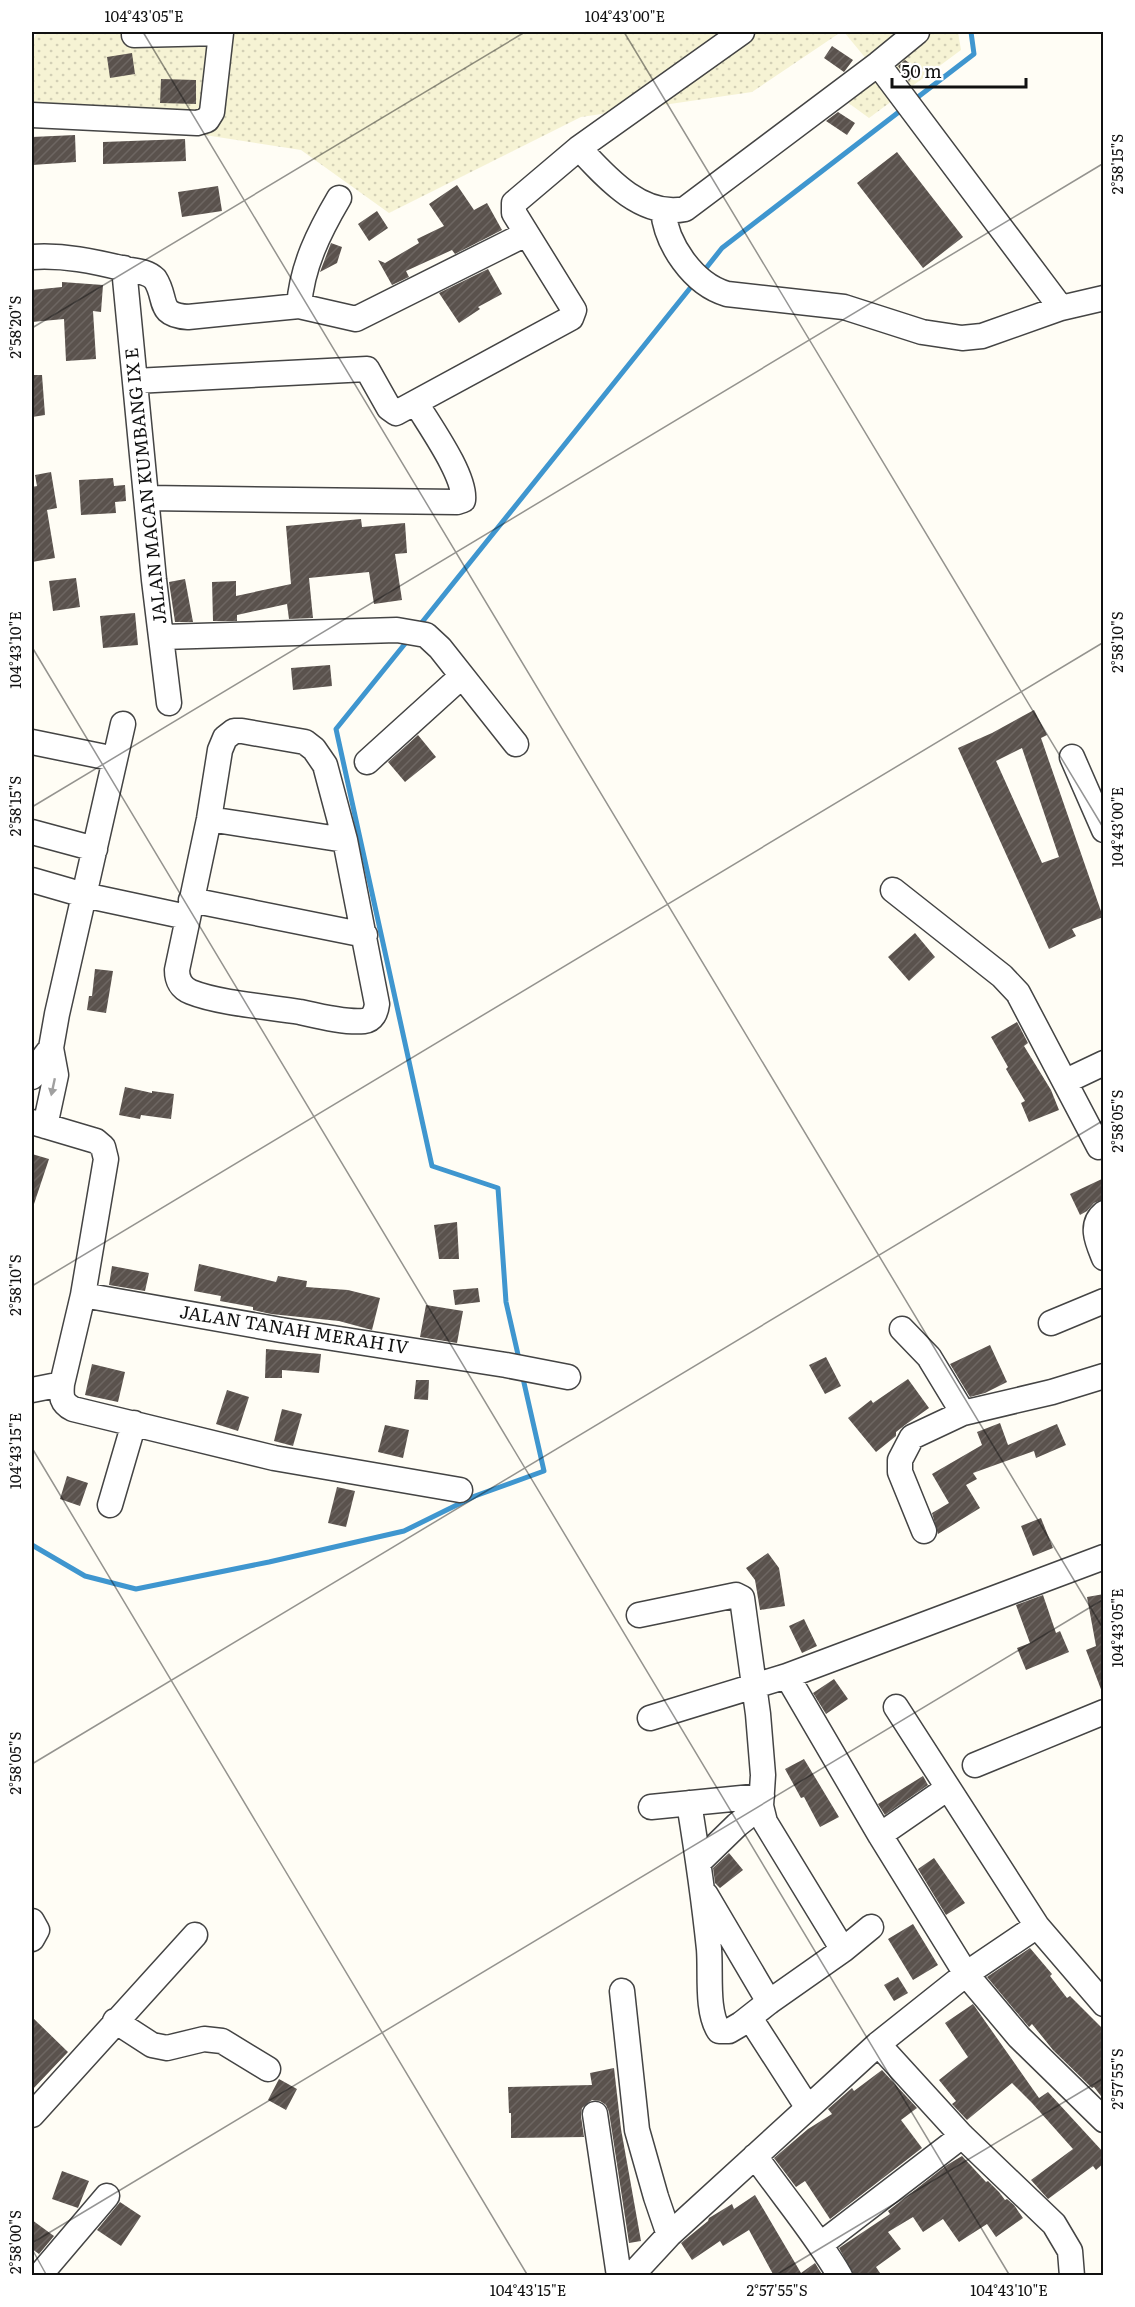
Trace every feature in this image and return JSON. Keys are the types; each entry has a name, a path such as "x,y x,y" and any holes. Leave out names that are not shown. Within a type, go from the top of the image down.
{"street":[{"path":"135,381 367,369 389,408 393,412 399,412 572,317 573,310 514,213 514,203 579,148 742,32"},
{"path":"579,148 612,183 629,195 663,210 685,209 917,32"},
{"path":"32,115 197,123 207,120 212,112 221,33 134,34"},
{"path":"878,64 1061,308"},
{"path":"299,306 302,277 308,259 339,198"},
{"path":"663,210 666,230 680,255 698,276 715,290 742,296 844,307 922,332 962,338 982,336 1061,308 1104,298"},
{"path":"32,257 61,256 90,260 153,276 158,282 166,309 176,316 188,317 299,306 350,319 364,317 526,234"},
{"name":"JALAN MACAN KUMBANG IX E","path":"134,270 135,381 154,580 169,703"},
{"path":"147,498 457,502 463,500 464,493 452,462 416,403"},
{"path":"162,638 415,633 435,642 516,744"},
{"path":"367,762 462,676"},
{"path":"123,724 51,1048 56,1075 38,1124 91,1139 99,1144 105,1153 105,1172 83,1295 62,1384 62,1399 70,1407 274,1458 460,1490"},
{"path":"242,730 297,740 314,748 330,777 345,840 377,1004 374,1015 364,1021 335,1018 215,998 190,992 179,983 177,970 222,743 230,734 242,730"},
{"path":"32,742 115,759"},
{"path":"1072,757 1104,830"},
{"path":"208,819 345,840"},
{"path":"32,832 94,849"},
{"path":"32,880 84,895 189,908 365,935"},
{"path":"893,890 1010,982 1027,1006 1099,1147"},
{"path":"32,1077 51,1048"},
{"path":"1066,1081 1104,1063"},
{"path":"1104,1213 1099,1216 1095,1229 1104,1258"},
{"name":"JALAN TANAH MERAH IV","path":"83,1295 568,1377"},
{"path":"1051,1323 1104,1301"},
{"path":"902,1329 929,1357 963,1413"},
{"path":"924,1531 902,1479 900,1460 912,1437 963,1413 1052,1392 1104,1376"},
{"path":"32,1390 62,1384"},
{"path":"110,1505 135,1424"},
{"path":"650,1718 787,1676 1104,1557"},
{"path":"639,1616 736,1595 740,1596 744,1602 755,1687 765,1822 843,1950"},
{"path":"787,1676 880,1835 966,1974 1019,2037 1104,2120"},
{"path":"896,1707 1037,1926 1104,2004"},
{"path":"975,1765 1104,1712"},
{"path":"880,1835 948,1788"},
{"path":"651,1807 689,1803 762,1801"},
{"path":"700,1874 762,1801"},
{"path":"689,1803 700,1874 715,2025 719,2031 729,2031 750,2018 768,2002 843,1950 871,1927"},
{"path":"700,1874 768,2002"},
{"path":"32,1921 37,1930 32,1939"},
{"path":"631,2276 669,2235 878,2044 966,1974 1037,1926"},
{"path":"32,2115 195,1935"},
{"path":"622,1991 637,2130 669,2235"},
{"path":"750,2018 808,2108"},
{"path":"115,2021 152,2045 167,2048 204,2039 222,2041 268,2069"},
{"path":"878,2044 962,2136 1054,2224 1070,2251 1071,2276"},
{"path":"596,2114 619,2276"},
{"path":"821,2244 962,2136"},
{"path":"755,2156 779,2192 821,2244 840,2276"},
{"path":"39,2276 107,2196"}],"shaded area":[{"path":"38,32 841,32 752,92 581,117 389,213 301,150 32,108 32,42"},
{"path":"844,32 958,32 961,50 869,118 843,99 877,72"}],"building":[{"path":"832,46 853,60 844,72 824,58"},
{"path":"132,53 135,74 110,78 107,57"},
{"path":"905,60 918,69 909,81 898,66"},
{"path":"161,79 196,80 196,104 160,103"},
{"path":"838,112 855,123 847,135 826,121"},
{"path":"75,135 76,162 32,165 32,137"},
{"path":"185,139 186,161 103,164 103,142"},
{"path":"897,152 963,237 923,268 857,183"},
{"path":"457,185 474,210 487,203 502,230 455,254 452,250 406,271 409,277 392,285 378,260 385,263 419,243 417,239 444,226 429,204"},
{"path":"218,186 222,211 182,217 178,192"},
{"path":"377,211 388,228 369,241 358,224"},
{"path":"331,243 342,247 337,263 320,272"},
{"path":"488,269 502,294 478,307 480,309 459,323 439,293"},
{"path":"62,282 103,285 101,312 93,311 96,359 66,361 64,319 32,322 32,290 62,287"},
{"path":"32,375 42,375 45,415 32,417"},
{"path":"51,472 57,508 47,510 55,558 32,562 32,487 37,486 35,475"},
{"path":"113,478 114,486 125,485 126,501 115,502 116,513 81,515 79,480"},
{"path":"361,519 362,527 405,523 407,553 395,554 402,600 374,604 369,572 309,578 313,618 289,619 287,604 237,615 237,621 213,621 212,582 236,581 236,596 291,584 286,526"},
{"path":"76,578 80,607 53,611 49,581"},
{"path":"185,579 193,622 175,622 169,582"},
{"path":"135,613 138,645 103,648 100,616"},
{"path":"330,665 332,686 293,690 291,668"},
{"path":"1034,710 1047,735 1041,738 1103,917 1072,929 1076,936 1049,949 958,748","holes":["1022,748 1059,857 1042,863 996,761"]},
{"path":"418,735 436,757 405,782 388,762"},
{"path":"915,933 935,957 909,981 888,957"},
{"path":"95,969 113,971 106,1013 87,1010 89,996 92,996"},
{"path":"1017,1022 1028,1043 1024,1046 1051,1090 1059,1110 1029,1122 1021,1103 1025,1101 991,1037"},
{"path":"125,1087 152,1093 152,1091 174,1094 171,1119 141,1115 140,1119 119,1115"},
{"path":"32,1154 49,1159 34,1204 32,1204"},
{"path":"1104,1178 1104,1199 1094,1203 1080,1215 1070,1194"},
{"path":"457,1222 459,1259 439,1259 434,1225"},
{"path":"199,1264 276,1282 278,1276 307,1281 306,1287 348,1290 380,1298 372,1330 339,1321 271,1314 253,1310 253,1307 220,1301 221,1296 194,1291"},
{"path":"112,1266 149,1273 145,1291 109,1285"},
{"path":"478,1288 480,1302 455,1305 453,1290"},
{"path":"426,1305 463,1311 457,1343 420,1337"},
{"path":"990,1345 1007,1382 985,1393 970,1397 950,1364"},
{"path":"266,1349 321,1354 319,1373 282,1370 282,1378 265,1378"},
{"path":"826,1357 841,1386 825,1394 809,1365"},
{"path":"92,1364 125,1372 118,1402 85,1395"},
{"path":"908,1379 929,1408 896,1432 896,1436 876,1452 848,1418 871,1400 873,1403"},
{"path":"416,1380 429,1380 428,1400 414,1399"},
{"path":"227,1390 249,1397 238,1431 216,1424"},
{"path":"282,1409 302,1414 293,1446 274,1441"},
{"path":"1000,1423 1008,1445 1057,1424 1066,1445 1036,1458 1034,1451 973,1473 977,1479 966,1485 980,1508 938,1534 932,1513 949,1503 932,1474 982,1445 977,1432"},
{"path":"385,1425 409,1430 403,1458 378,1452"},
{"path":"67,1476 88,1483 80,1506 60,1499"},
{"path":"337,1487 355,1491 346,1527 328,1523"},
{"path":"1041,1518 1053,1548 1033,1556 1021,1526"},
{"path":"768,1553 779,1568 785,1606 760,1610 755,1580 746,1568"},
{"path":"1104,1594 1104,1692 1102,1692 1086,1650 1096,1646 1087,1597"},
{"path":"1043,1595 1056,1633 1060,1631 1069,1652 1026,1670 1017,1648 1030,1643 1016,1605"},
{"path":"804,1619 817,1646 802,1653 789,1626"},
{"path":"834,1679 848,1699 826,1714 813,1693"},
{"path":"804,1759 839,1817 820,1827 804,1797 801,1798 785,1769"},
{"path":"923,1776 928,1785 885,1815 878,1804"},
{"path":"729,1853 743,1870 720,1888 715,1883 713,1868"},
{"path":"934,1858 965,1903 946,1915 918,1869"},
{"path":"913,1924 938,1965 913,1980 888,1939"},
{"path":"1030,1948 1052,1974 1050,1976 1067,1998 1070,1996 1104,2030 1104,2100 1094,2087 1092,2088 1053,2050 1032,2024 1029,2027 987,1977"},
{"path":"898,1977 908,1993 894,2001 884,1985"},
{"path":"973,2004 1039,2098 1048,2092 1104,2153 1104,2163 1096,2170 1093,2166 1048,2199 1031,2180 1073,2149 1032,2103 1012,2083 967,2120 952,2104 956,2101 939,2080 968,2057 945,2023"},
{"path":"32,2017 68,2052 32,2090"},
{"path":"614,2068 621,2129 641,2241 629,2243 609,2112 606,2105 592,2100 582,2108 584,2137 511,2138 508,2087 592,2085 590,2073"},
{"path":"882,2070 917,2108 901,2120 922,2148 830,2219 805,2181 796,2187 774,2158 808,2129 832,2114 828,2109 852,2088 854,2091"},
{"path":"279,2079 297,2089 286,2110 268,2100"},
{"path":"962,2156 1005,2200 1007,2199 1014,2205 1023,2218 996,2237 987,2224 959,2242 943,2219 923,2232 913,2217 888,2232 901,2249 876,2267 882,2276 854,2276 839,2248 890,2214 888,2211"},
{"path":"62,2171 89,2181 78,2208 52,2199"},
{"path":"755,2195 801,2273 815,2263 823,2276 774,2276 749,2230 723,2246 720,2241 692,2260 681,2243 709,2218 732,2204 734,2209"},
{"path":"120,2202 141,2216 121,2246 97,2230"},
{"path":"32,2220 54,2236 39,2254 32,2249"}],"waterway":[{"path":"914,100 974,54 971,32"},
{"path":"703,272 722,248 904,108"},
{"path":"419,626 695,282"},
{"path":"408,640 336,729 432,1166 498,1188 506,1302 519,1359"},
{"path":"32,1545 85,1576 136,1589 404,1531 475,1496 544,1471 522,1374"}]}
